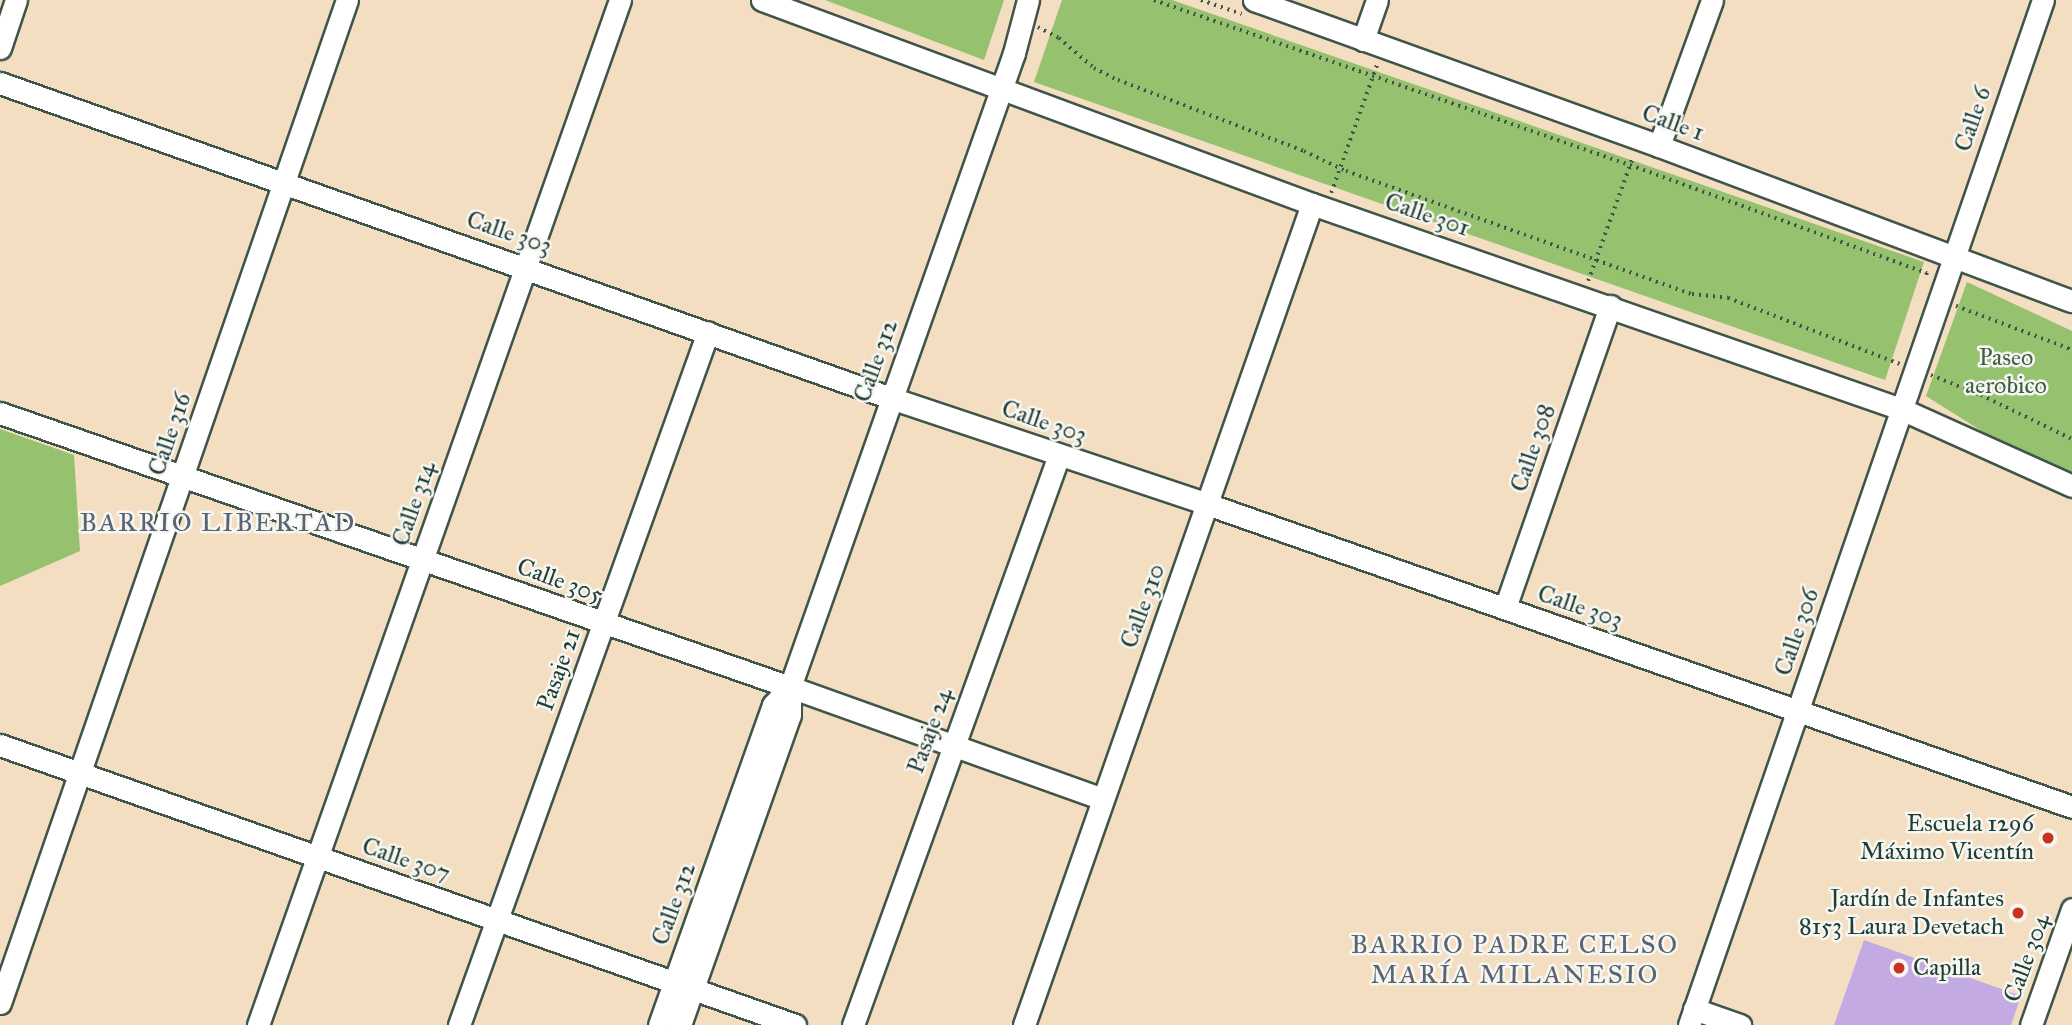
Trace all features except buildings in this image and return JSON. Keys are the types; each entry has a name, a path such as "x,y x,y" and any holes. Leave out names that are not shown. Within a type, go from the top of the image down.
{"street":[{"path":"0,48 16,0"},
{"name":"Calle 316","path":"0,1003 347,0"},
{"name":"Calle 314","path":"258,1025 620,0"},
{"name":"Calle 301","path":"762,0 1000,91 1319,206 1901,409 2072,486"},
{"name":"Calle 1","path":"1254,0 1649,142 2072,301"},
{"path":"1373,44 1377,0"},
{"path":"1649,142 1712,0"},
{"name":"Calle 6","path":"1953,256 2043,0"},
{"name":"Calle 312","path":"659,1025 683,987 790,715 790,687 1032,6"},
{"name":"Calle 303","path":"0,83 891,398 1207,504 2072,807"},
{"name":"Calle 310","path":"1024,1025 1207,504 1319,206"},
{"name":"Calle 306","path":"1691,1017 1953,256"},
{"name":"Calle 308","path":"1505,608 1610,306"},
{"name":"Pasaje 21","path":"459,1025 708,332"},
{"name":"Calle 305","path":"0,413 422,559 603,625 790,687 1102,799"},
{"name":"Pasaje 24","path":"853,1025 1059,455"},
{"name":"Calle 307","path":"0,746 795,1025"},
{"name":"Calle 304","path":"2031,1025 2072,909"},
{"name":"Calle 312","path":"680,1025 683,987"},
{"path":"1691,1017 1740,1025"}],"path":[{"path":"1154,0 1630,165 1927,273 1922,287 1938,296 1958,307 2068,348 2072,354"},
{"path":"1032,6 1059,38 1094,68 1118,80 1304,151 1340,168 1596,260 1692,294 1728,298 1982,394 2072,439"},
{"path":"1319,206 1340,168 1373,76 1373,44"},
{"path":"1583,296 1630,165 1649,142"}],"green space":[{"path":"825,0 1004,0 984,60"},
{"path":"1062,0 1172,0 1924,262 1885,380 1034,82"},
{"name":"Paseo aerobico","path":"1967,282 2072,331 2072,488 1926,396"},
{"path":"0,429 74,455 80,551 0,586"}],"place":[{"name":"Escuela 1296 Máximo Vicentín","path":"2048,838"},
{"name":"Jardín de Infantes 8153 Laura Devetach","path":"2018,913"},
{"name":"Capilla","path":"1899,968"}],"district":[{"name":"BARRIO LIBERTAD","path":"218,523"},
{"name":"BARRIO PADRE CELSO MARÍA MILANESIO","path":"1515,960"}]}
